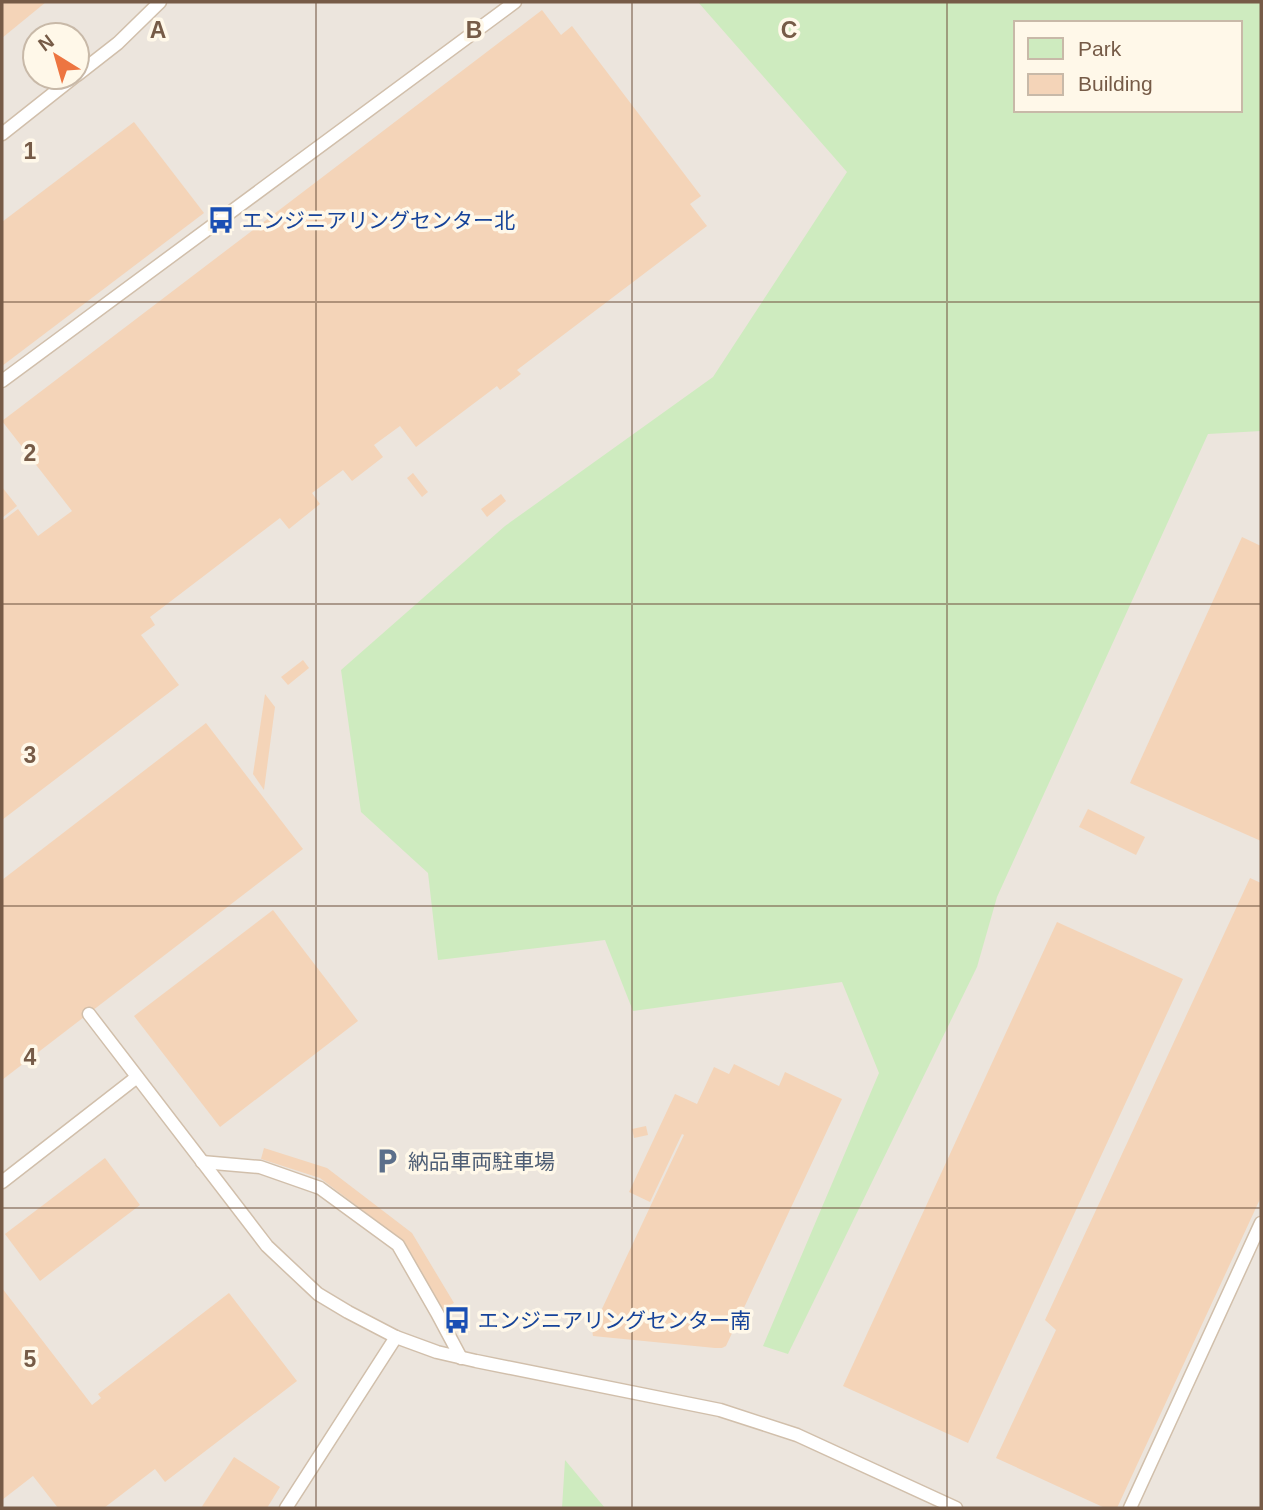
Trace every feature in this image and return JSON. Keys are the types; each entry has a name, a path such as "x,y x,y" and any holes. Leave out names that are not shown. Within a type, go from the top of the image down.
{"lane":[{"path":"91,64 118,43 160,2"},
{"path":"2,381 515,2"},
{"path":"2,134 57,91"},
{"path":"89,1014 267,1246 318,1294 396,1337 437,1352 720,1410 797,1435 956,1508"},
{"path":"2,1182 137,1077"},
{"path":"202,1162 260,1167 320,1188 397,1245 461,1357"},
{"path":"1130,1508 1261,1223"},
{"path":"286,1508 396,1337"}],"shaded area":[{"path":"2,2 1261,2 1261,1508 2,1508"}],"green space":[{"path":"698,2 1261,2 1261,431 1208,434 997,897 977,967 788,1354 763,1346 879,1073 842,982 633,1011 605,940 438,960 428,873 361,812 341,670 505,526 713,377 847,172"},
{"path":"565,1460 605,1508 562,1508"}],"building":[{"path":"2,2 46,2 21,21 2,38"},
{"path":"542,10 561,35 572,26 701,196 690,204 707,226 517,370 521,374 500,390 497,386 416,447 400,426 374,445 383,457 352,481 343,470 312,493 320,504 289,529 280,518 150,617 155,625 141,635 179,685 2,820 2,521 18,509 38,536 72,511 2,421"},
{"path":"134,122 204,213 2,366 2,222"},
{"path":"413,473 428,492 422,497 407,478"},
{"path":"2,487 17,506 2,518"},
{"path":"501,494 506,501 487,517 481,509"},
{"path":"1242,537 1261,546 1261,841 1130,783"},
{"path":"303,660 309,668 288,685 281,677"},
{"path":"265,694 275,707 264,790 253,774"},
{"path":"206,723 303,849 2,1080 2,880"},
{"path":"1088,809 1145,837 1136,855 1079,827"},
{"path":"1250,878 1261,883 1261,1197 1117,1508 1105,1508 996,1458 1056,1330 1045,1320"},
{"path":"273,910 358,1021 220,1127 134,1016"},
{"path":"1057,922 1183,979 968,1443 843,1386"},
{"path":"734,1064 779,1086 785,1072 842,1099 726,1346 715,1348 593,1336 592,1330 684,1135 682,1134 650,1202 629,1192 675,1094 697,1104 714,1067 729,1074"},
{"path":"646,1126 648,1135 634,1138 632,1129"},
{"path":"264,1148 327,1168 412,1233 454,1303 442,1309 402,1240 320,1178 261,1159"},
{"path":"105,1158 140,1205 40,1281 5,1234"},
{"path":"2,1288 92,1405 101,1398 98,1394 229,1293 297,1381 165,1482 155,1469 104,1508 58,1508 33,1476 2,1500"},
{"path":"234,1457 280,1487 267,1508 201,1508"}],"place":[{"name":"エンジニアリングセンター北","path":"221,220"},
{"name":"納品車両駐車場","path":"387,1161"},
{"name":"エンジニアリングセンター南","path":"457,1320"}]}
